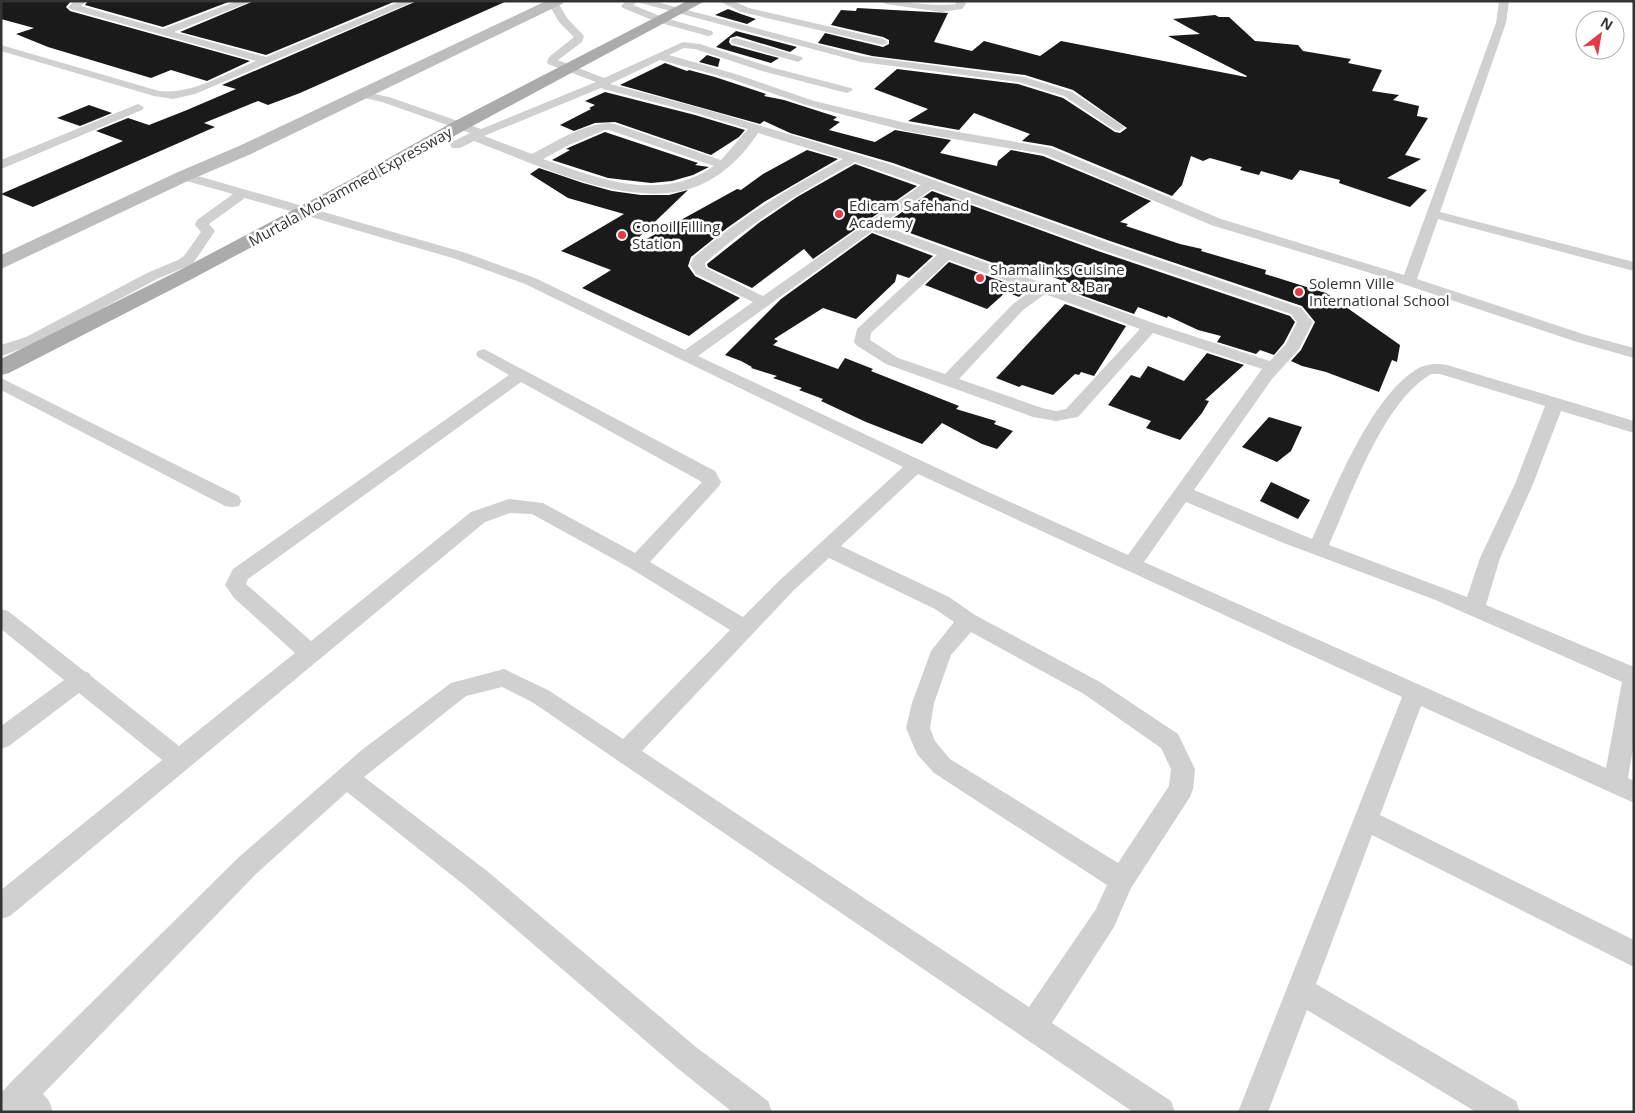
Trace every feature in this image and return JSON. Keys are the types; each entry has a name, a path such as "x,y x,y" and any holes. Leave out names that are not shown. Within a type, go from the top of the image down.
{"main road":[{"name":"Murtala Mohammed Expressway","path":"1,368 185,275 306,210 471,132 570,69 698,1"},
{"path":"1,262 184,176 245,150 555,2"}],"street":[{"path":"81,1 73,7 264,60"},
{"path":"162,33 247,1"},
{"path":"1,48 158,94 173,96 191,92 264,60 410,1"},
{"path":"633,1 626,6 662,20 798,59"},
{"path":"642,1 861,59 1020,79 1068,94 1119,127"},
{"path":"724,1 745,10 883,42"},
{"path":"749,1 772,6"},
{"path":"886,1 941,9 959,6 961,4 959,1"},
{"path":"1409,282 1501,23 1504,1"},
{"path":"555,2 563,20 579,36 578,40 552,61 599,79 619,91 700,111 854,158 1296,311 1306,322 1293,346 1273,367 1131,565"},
{"path":"456,145 471,132 604,83 659,56 687,45 766,69 847,90"},
{"path":"659,56 735,77 810,103 906,127 1047,151 1216,222 1580,338 1634,353"},
{"path":"360,94 385,99 471,132 533,159 588,178 629,188 648,190 663,190 690,185 722,165 746,142 755,128"},
{"path":"1,165 138,108"},
{"path":"533,159 565,142 604,126 722,165"},
{"path":"764,302 701,271 697,265 698,260 722,238 806,184 854,158"},
{"path":"184,176 461,256 530,281 916,466 1624,787 1634,676 1474,609 1183,493"},
{"path":"686,357 930,184"},
{"path":"1,351 32,340 152,276 189,259 208,232 202,223 242,194"},
{"path":"1433,214 1634,267"},
{"path":"870,226 1150,327 1273,367"},
{"path":"948,253 863,332 862,342 892,361 1039,413 1056,416 1072,413 1150,327"},
{"path":"948,380 1018,308 1044,288"},
{"path":"484,354 572,404 708,475 712,482 706,490 637,562"},
{"path":"1318,548 1362,451 1397,394 1422,372 1431,369 1441,369 1634,427"},
{"path":"310,653 241,593 235,584 240,574 520,375"},
{"path":"1,383 232,501"},
{"path":"1474,609 1490,558 1524,484 1555,403"},
{"path":"625,753 787,586 916,466"},
{"path":"1,907 178,760 478,517 509,506 536,508 637,562 746,629"},
{"path":"827,548 942,602 968,621 1092,688 1170,741 1183,769 1181,789 1122,880 1106,918 1033,1026"},
{"path":"1,617 81,679 178,760"},
{"path":"968,621 942,650 923,703 918,728 925,747 942,766 1122,880"},
{"path":"21,1106 248,864 371,756 459,689 504,678 540,696 1160,1112"},
{"path":"1,739 81,679"},
{"path":"1253,1112 1415,692"},
{"path":"347,778 478,880 686,1057 757,1112"},
{"path":"1366,820 1634,954"},
{"path":"1300,990 1505,1112"}],"building":[{"path":"1,1 71,1 66,7 70,11 250,61 207,81 171,70 151,78 48,47 16,34 34,28 1,19"},
{"path":"88,1 231,1 163,27 85,5"},
{"path":"254,1 396,1 266,55 180,32"},
{"path":"417,1 507,1 300,93 268,105 258,101 204,123 215,127 33,207 1,194 123,141 96,131 128,118 149,125 187,110 236,89 222,85"},
{"path":"857,8 948,13 934,42 972,51 984,41 1040,56 1061,41 1246,77 1168,36 1200,34 1173,19 1215,15 1229,17 1255,41 1298,45 1303,51 1351,59 1348,63 1382,70 1372,91 1399,95 1393,100 1419,106 1417,116 1428,118 1405,155 1421,159 1387,178 1427,190 1410,207 1339,183 1340,180 1300,170 1292,180 1261,171 1259,175 1240,170 1242,167 1210,158 1203,161 1191,156 1182,185 1172,196 1052,146 1022,141 1030,134 974,113 959,130 908,121 928,109 874,89 897,69 1018,84 1063,98 1115,132 1120,133 1127,128 1073,90 1025,75 872,56 818,43 825,33 883,47 889,44 889,40 883,37 831,25 841,10 856,11"},
{"path":"728,9 756,19 747,24 715,15"},
{"path":"736,31 797,47 790,52 737,36 730,38 729,42 731,45 779,58 771,63 716,47"},
{"path":"707,55 720,59 718,67 699,62"},
{"path":"665,63 766,94 764,96 784,100 837,117 833,120 840,122 829,130 875,142 895,130 951,140 940,153 997,166 998,161 1011,150 1043,156 1151,201 1120,222 1128,224 1126,226 1266,270 1265,274 1326,293 1400,345 1397,362 1392,360 1379,392 1326,372 1302,366 1291,361 1301,350 1315,322 1302,306 1110,241 893,163 790,133 764,121 760,124 620,85"},
{"path":"605,92 745,130 739,137 711,155 615,122 595,123 574,131 560,125 591,109 589,108 595,105 585,101"},
{"path":"89,105 112,113 80,126 57,118"},
{"path":"605,132 698,163 695,165 709,167 693,175 672,181 651,183 608,178 552,160 570,150 566,149"},
{"path":"807,150 838,159 764,202 691,257 688,266 695,276 740,298 689,336 582,288 611,270 561,251 624,214 568,198 530,174 539,168 612,191 641,195 669,195 688,190 638,238 641,242 737,189 741,190 763,174"},
{"path":"855,164 917,186 813,259 804,249 752,288 708,267 707,264 760,222 797,197"},
{"path":"932,191 1098,251 1290,316 1295,322 1284,343 1274,355 1260,350 1256,354 1217,342 1221,336 1198,330 1168,316 1167,318 1138,307 1134,314 1075,293 1081,287 1035,271 1032,277 885,224"},
{"path":"872,233 933,256 909,278 897,274 895,282 856,319 823,308 774,339 778,341 773,345 838,369 845,358 873,369 871,371 959,406 956,409 996,421 994,424 1013,431 997,449 982,444 942,423 922,444 866,422 821,401 823,399 799,390 802,388 773,378 777,376 751,368 741,361 725,355 781,299"},
{"path":"949,262 1026,290 1019,297 1006,292 987,309 925,285"},
{"path":"1065,304 1126,326 1094,376 1081,372 1079,375 1075,374 1053,395 1022,385 1019,387 996,378"},
{"path":"1207,353 1244,365 1205,400 1209,401 1202,413 1180,440 1146,428 1151,421 1108,405 1131,375 1140,378 1148,366 1184,381"},
{"path":"1269,417 1302,427 1291,451 1277,462 1242,447"},
{"path":"1271,482 1310,500 1298,519 1260,501"}],"place":[{"name":"Edicam Safehand Academy","path":"839,214"},
{"name":"Conoil Filling Station","path":"622,235"},
{"name":"Shamalinks Cuisine Restaurant & Bar","path":"980,278"},
{"name":"Solemn Ville International School","path":"1299,292"}]}
